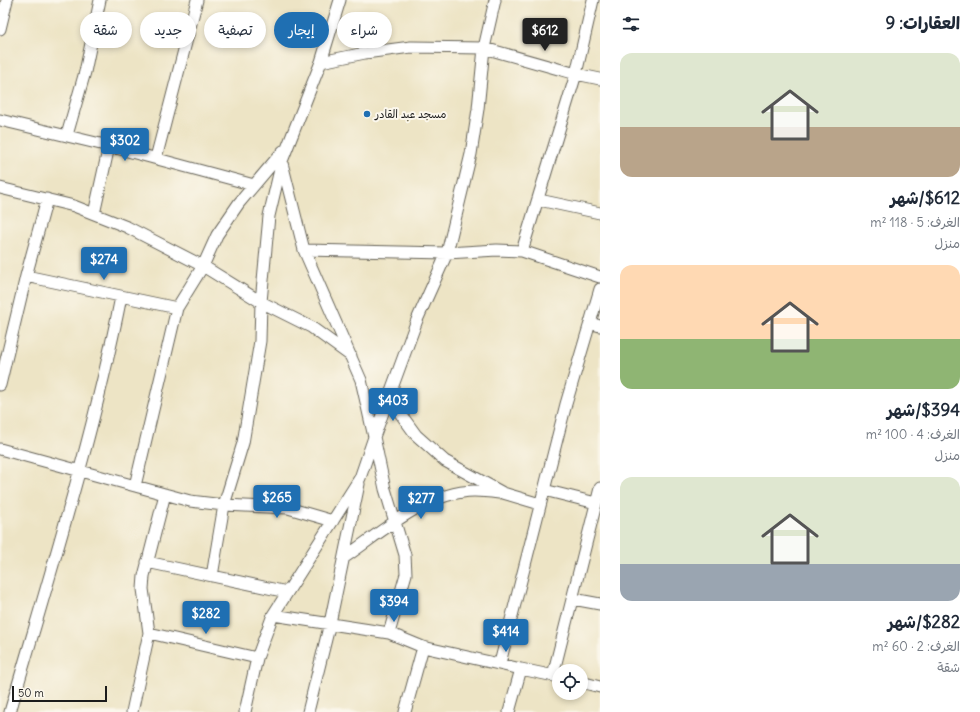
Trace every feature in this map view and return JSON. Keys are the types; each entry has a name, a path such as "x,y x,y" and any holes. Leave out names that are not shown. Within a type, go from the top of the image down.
{"street":[{"path":"0,29 7,0"},
{"path":"67,135 85,72 100,0"},
{"path":"156,158 197,0"},
{"path":"212,576 224,505 243,443 260,341 261,302 269,216 282,161 321,62 340,0"},
{"path":"308,712 345,557 360,478 416,320 447,253 471,154 478,109 484,48 495,0"},
{"path":"522,251 539,200 576,74 593,0"},
{"path":"321,62 365,53 411,47 484,48 576,74 600,79"},
{"path":"0,120 67,135 254,185"},
{"path":"94,214 108,146"},
{"path":"135,486 177,308 203,266 217,235 239,203 287,146"},
{"path":"282,161 304,250 361,380 385,489 406,555 406,574 389,633"},
{"path":"0,188 47,199 94,214 127,227 203,266 261,302 311,327 351,357"},
{"path":"0,384 26,276 47,199"},
{"path":"539,200 600,213"},
{"path":"304,250 447,253 497,250 522,251 600,277"},
{"path":"26,276 177,308"},
{"path":"500,663 566,404 595,325 600,289"},
{"path":"10,712 80,472 112,345 121,297"},
{"path":"389,398 416,435 445,461 503,493 540,504"},
{"path":"0,449 190,501 224,505 288,508 333,521"},
{"path":"245,712 257,658 273,615 360,478"},
{"path":"558,664 572,599 600,488"},
{"path":"544,490 596,503"},
{"path":"345,557 424,504 449,495 473,491 503,493"},
{"path":"132,712 149,633 143,589 147,562 165,494"},
{"path":"147,562 287,592"},
{"path":"572,599 600,604"},
{"path":"273,615 389,633 423,647 552,675"},
{"path":"149,633 257,658"},
{"path":"405,712 423,647"},
{"path":"509,712 521,669"},
{"path":"588,684 600,687"}],"place":[{"name":"مسجد عبد القادر","path":"367,114"}]}
